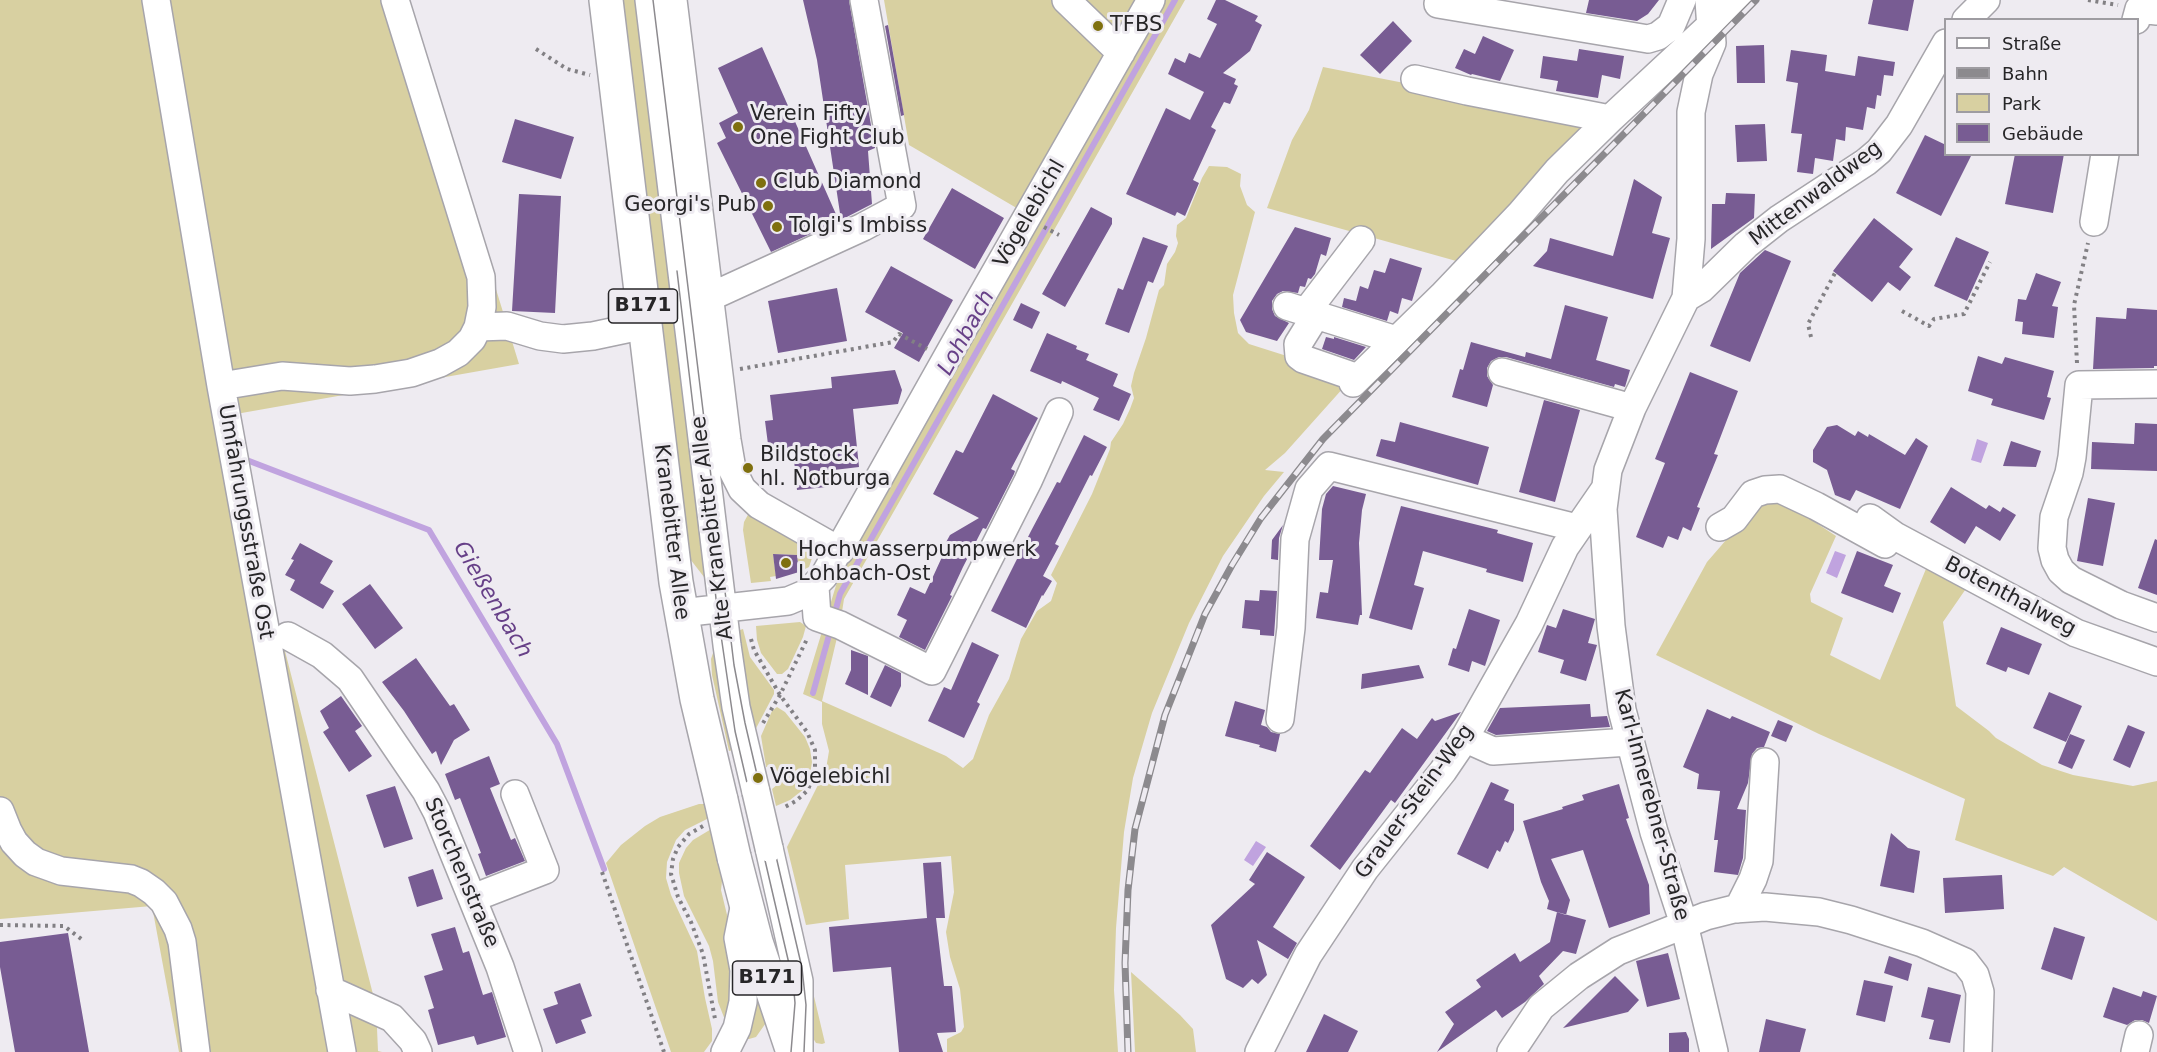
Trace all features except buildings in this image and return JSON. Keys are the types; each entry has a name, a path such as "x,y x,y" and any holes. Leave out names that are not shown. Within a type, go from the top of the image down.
{"main road":[{"name":"Kranebitter Allee","path":"606,0 681,613 717,811 734,856 745,903 768,980 793,1052"}],"street":[{"path":"156,0 221,386"},
{"name":"Umfahrungsstraße Ost","path":"342,1052 221,386 282,376 350,381 402,375 450,358 465,347 478,327 483,307 481,277 395,0"},
{"name":"Alte Kranebitter Allee","path":"649,0 722,608 736,707 799,981 799,1052"},
{"path":"673,0 729,458 734,476 742,489 759,505 840,551"},
{"path":"710,297 863,228 902,206 864,0"},
{"path":"1066,0 1121,53"},
{"name":"Vögelebichl","path":"681,613 788,601 815,587 828,572 946,360 1152,0"},
{"path":"1438,4 1648,39 1658,36 1671,26 1682,0"},
{"path":"1361,240 1303,311 1298,344 1299,356 1303,359 1355,380 1521,213 1557,171 1610,119 1710,12 1738,0"},
{"path":"1968,18 1986,0"},
{"name":"Karl-Innerebner-Straße","path":"1710,12 1713,43 1699,74 1691,112 1691,239 1686,298 1632,408 1608,470 1604,518 1614,656 1622,710 1654,832 1684,924 1714,1052"},
{"name":"Mittenwaldweg","path":"1686,298 1701,289 1746,245 1779,219 1879,151 1899,125 1944,46"},
{"path":"1415,79 1610,119"},
{"path":"2094,222 2105,156"},
{"path":"1303,311 1396,340"},
{"path":"478,327 507,326 540,336 563,339 593,336 645,325"},
{"path":"1502,372 1632,408"},
{"path":"2157,384 2079,385 2072,457 2054,518 2052,533 2055,560 2061,571 2071,580 2121,605 2157,618"},
{"path":"815,587 829,621 932,672 1028,481 1059,412"},
{"path":"1280,719 1291,628 1295,539 1309,489 1329,466 1577,528"},
{"name":"Grauer-Stein-Weg","path":"1259,1052 1277,1040 1308,955 1365,869 1443,771 1464,738 1529,624 1577,528 1605,489"},
{"path":"1720,527 1734,519 1753,494 1780,489 1839,518 1913,562"},
{"name":"Botenthalweg","path":"1870,518 1895,536 2076,633 2157,662"},
{"name":"Storchenstraße","path":"288,636 322,655 350,679 426,791 437,812 500,967 528,1052"},
{"path":"1464,738 1493,750 1629,742"},
{"path":"1738,909 1759,861 1766,762"},
{"path":"473,898 545,870 515,794"},
{"path":"0,811 14,842 36,862 61,871 131,879 154,892 164,902 182,942 196,1052"},
{"path":"721,1039 737,1028 743,1002 744,970 738,938 745,903"},
{"path":"1511,1052 1541,1007 1579,976 1618,951 1706,916 1738,909 1765,907 1819,912 1851,920 1957,957 1970,968 1979,984 1981,1000 1978,1052"},
{"path":"330,990 392,1018 413,1041 418,1052"}],"path":[{"path":"2088,0 2144,13"},
{"path":"536,49 572,72 587,75 615,74"},
{"path":"2079,385 2074,305 2094,222"},
{"path":"1902,311 1929,326 1934,319 1964,314 1990,262"},
{"path":"1811,337 1808,324 1835,273"},
{"path":"719,373 893,342 899,334 946,360"},
{"path":"763,724 829,621"},
{"path":"779,809 789,806 803,796 814,777 816,759 813,742 780,695"},
{"path":"717,811 684,840 675,853 671,874 678,897 704,954 711,1002 721,1039"},
{"path":"602,872 664,1052"},
{"path":"0,925 64,926 84,941"}],"green space":[{"path":"0,0 407,0 519,364 236,414 247,477 285,651 376,1006 378,1051 382,1052 179,1052 152,906 0,919"},
{"path":"617,0 639,0 707,576 704,577 687,555"},
{"path":"884,0 1138,0 1020,210 909,145"},
{"path":"1164,0 1185,0 844,599 822,701 946,756 963,768 973,759 989,715 1009,679 1021,639 1037,611 1051,601 1057,583 1051,575 1092,494 1111,442 1130,409 1134,398 1131,386 1134,373 1159,290 1164,285 1167,264 1178,243 1177,225 1186,218 1209,166 1227,167 1241,174 1240,186 1247,205 1255,212 1233,295 1238,333 1249,344 1353,377 1285,453 1265,470 1284,472 1264,496 1223,556 1189,623 1152,713 1133,778 1124,832 1116,928 1114,990 1118,1052 947,1052 947,1039 961,1032 964,1027 960,989 950,957 946,932 954,892 951,856 845,865 849,919 806,925 787,847 826,769 829,751 822,724 822,702 803,694 841,569"},
{"path":"1323,67 1592,120 1467,264 1267,208 1292,140 1309,110"},
{"path":"1766,494 1798,511 1836,536 1810,594 1811,602 1843,618 1830,655 1880,680 1928,564 1972,580 1943,622 1956,706 1996,738 2042,765 2073,775 2133,786 2157,781 2157,921 2064,867 2053,876 1955,840 1965,799 1819,734 1656,655 1707,562"},
{"path":"750,511 811,548 813,555 809,567 799,572 797,555 773,554 776,576 770,577 771,581 751,583 743,530 744,522"},
{"path":"800,622 806,626 803,637 788,669 782,674 777,674 761,653 756,626"},
{"path":"743,629 750,657 774,690 752,736 734,632"},
{"path":"714,650 736,749 729,751 712,675 711,659"},
{"path":"777,707 785,712 805,737 812,762 809,780 804,789 790,800 776,806 772,789 778,784 774,766 766,767 761,736 772,711"},
{"path":"699,804 708,804 711,817 685,830 676,840 667,862 666,878 671,895 697,951 712,1029 712,1041 704,1052 671,1052 606,863 621,845 645,826 660,817"},
{"path":"713,828 724,864 721,890 735,948 727,1025 718,1002 709,946 684,896 679,873 679,863 686,848 693,840"},
{"path":"1131,972 1193,1029 1196,1052 1135,1052"},
{"path":"812,988 825,1043 822,1044 816,1043 811,1035"},
{"path":"754,991 768,1020 756,1037 747,1039"}],"shaded area":[{"path":"1977,439 1988,443 1981,463 1971,460"},
{"path":"1835,551 1846,555 1837,578 1826,573"},
{"path":"1256,841 1266,847 1253,866 1244,860"}],"waterway":[{"name":"Lohbach","path":"834,616 840,594 1175,0"},
{"name":"Gießenbach","path":"244,459 429,530 557,744 604,869"},
{"name":"Lohbach","path":"813,693 831,628"}],"tram line":[{"path":"653,0 734,665 745,723 802,968 806,1005 804,1052"},
{"path":"677,271 697,440"},
{"path":"713,571 735,731 793,981 795,1003 791,1052"}],"railway":[{"path":"1128,1052 1125,963 1128,890 1135,829 1165,715 1205,614 1232,565 1261,518 1323,439 1756,0"}],"place":[{"name":"TFBS","path":"1098,26"},
{"name":"Verein Fifty One Fight Club","path":"738,127"},
{"name":"Club Diamond","path":"761,183"},
{"name":"Georgi's Pub","path":"768,206"},
{"name":"Tolgi's Imbiss","path":"777,227"},
{"name":"Bildstock hl. Notburga","path":"748,468"},
{"name":"Hochwasserpumpwerk Lohbach-Ost","path":"786,563"},
{"name":"Vögelebichl","path":"758,778"}]}
